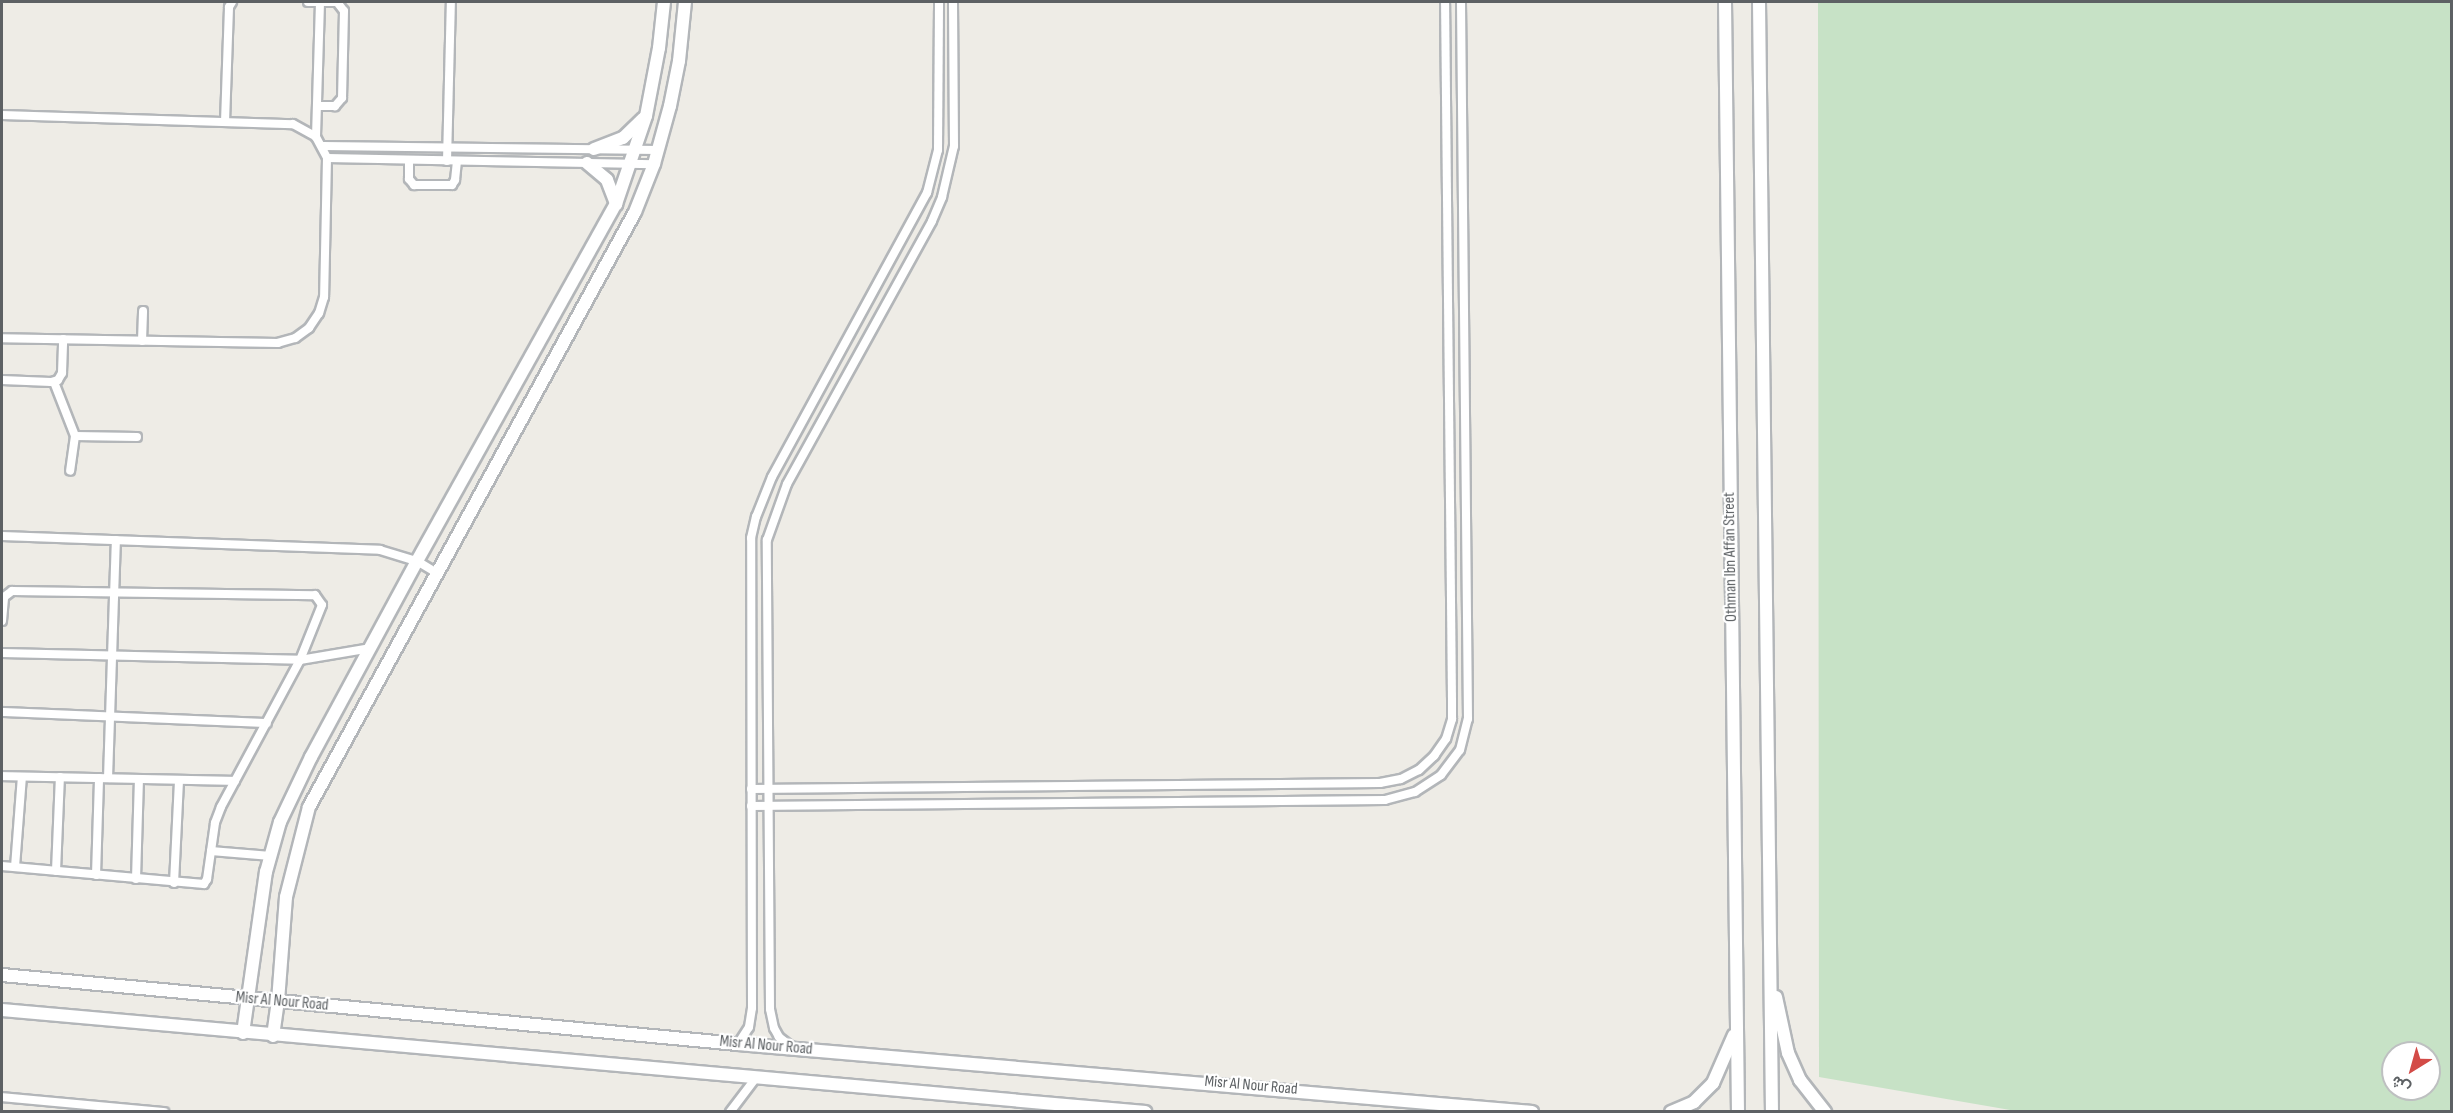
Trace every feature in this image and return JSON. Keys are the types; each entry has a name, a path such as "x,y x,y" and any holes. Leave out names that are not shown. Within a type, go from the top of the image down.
{"street":[{"path":"225,122 229,7 232,2"},
{"path":"308,2 337,2 343,7 340,102 335,106 317,106"},
{"path":"316,137 320,2"},
{"path":"409,160 409,179 414,185 452,185 456,180 447,147 451,2"},
{"path":"243,1033 271,856 280,822 312,757 417,561 616,204 632,164 646,116 660,48 664,2"},
{"path":"273,1036 279,1001 286,897 309,807 621,242 658,150 679,61 685,2"},
{"path":"738,1044 752,1018 750,560 756,517 772,477 927,193 938,150 939,2"},
{"path":"793,1048 780,1037 774,1028 770,1009 767,540 787,484 932,221 942,197 954,146 953,2"},
{"path":"751,789 1380,783 1401,779 1419,770 1434,756 1446,739 1452,719 1445,2"},
{"path":"751,806 1385,800 1415,792 1429,785 1446,769 1460,750 1468,719 1461,2"},
{"name":"Othman Ibn Affan Street","path":"1725,2 1738,1112"},
{"path":"1759,2 1772,1112"},
{"path":"2,115 293,124 306,129 316,137 327,158 324,297 319,314 309,328 289,341 278,344 2,338"},
{"path":"594,149 623,138 646,116"},
{"path":"322,146 658,150"},
{"path":"327,158 654,164"},
{"path":"587,163 608,180 616,204"},
{"path":"142,341 143,311"},
{"path":"2,380 54,382 61,377 63,339"},
{"path":"54,382 75,436 70,471"},
{"path":"75,436 138,436"},
{"path":"2,536 380,550 417,561 437,573"},
{"path":"96,875 110,716 116,540"},
{"path":"2,621 4,597 12,591 315,595 322,605 300,660 214,823 204,884 2,866"},
{"path":"2,653 300,660 370,648"},
{"path":"2,712 267,723"},
{"path":"2,776 235,781"},
{"path":"15,867 22,777"},
{"path":"56,871 60,777"},
{"path":"136,879 139,779"},
{"path":"174,883 179,780"},
{"path":"211,851 271,856"},
{"path":"1771,969 1788,1053 1800,1080 1825,1112"},
{"name":"Misr Al Nour Road","path":"2,975 738,1044 1532,1112"},
{"name":"Misr Al Nour Road","path":"2,1010 755,1079 1007,1106 1145,1112"},
{"path":"1671,1112 1694,1102 1713,1083 1720,1072 1737,1025"},
{"path":"730,1112 755,1079"},
{"path":"2,1097 164,1112"},
{"path":"1387,1112 1389,1098"}],"green space":[{"path":"1818,2 2451,2 2451,1111 2016,1111 1819,1077"}]}
